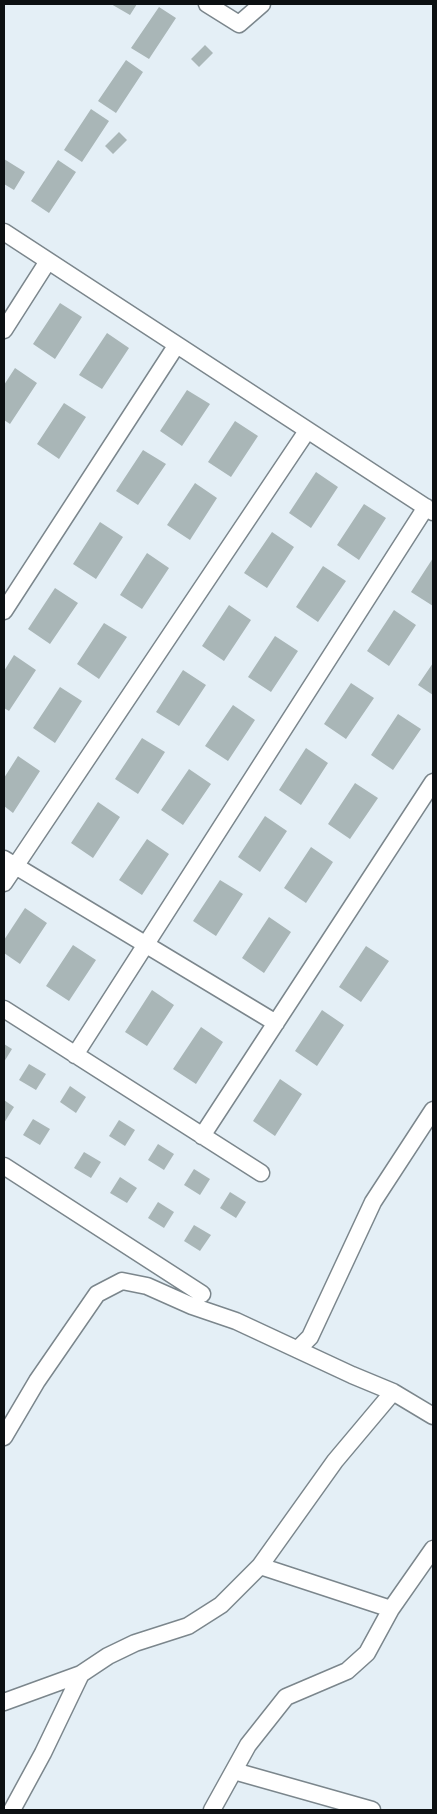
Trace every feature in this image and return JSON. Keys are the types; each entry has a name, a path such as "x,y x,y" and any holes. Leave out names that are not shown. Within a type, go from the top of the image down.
{"street":[{"path":"207,4 239,24 262,4"},
{"path":"4,232 429,510 75,1054"},
{"path":"4,330 48,262"},
{"path":"4,611 176,346"},
{"path":"4,883 9,863 307,431"},
{"path":"202,1136 433,782"},
{"path":"9,863 276,1023"},
{"path":"4,1009 261,1173"},
{"path":"298,1349 310,1337 373,1202 433,1110"},
{"path":"4,1166 202,1294"},
{"path":"4,1437 37,1381 97,1294 122,1281 147,1286 192,1306 236,1321 352,1376 393,1392 433,1416"},
{"path":"4,1702 81,1674 108,1656 135,1644 188,1626 221,1605 260,1566 335,1461 393,1392"},
{"path":"212,1810 248,1745 286,1697 347,1672 367,1653 391,1609 433,1549"},
{"path":"260,1566 391,1609"},
{"path":"12,1810 43,1754 81,1674"},
{"path":"234,1771 372,1810"}],"building":[{"path":"111,4 137,4 130,15"},
{"path":"159,7 176,18 149,59 131,48"},
{"path":"205,45 213,53 199,67 191,59"},
{"path":"126,60 143,72 116,113 98,101"},
{"path":"91,109 109,121 82,162 64,150"},
{"path":"119,132 127,140 113,154 105,146"},
{"path":"4,159 25,172 14,190 4,184"},
{"path":"58,160 76,172 49,213 31,201"},
{"path":"60,303 82,317 55,359 33,344"},
{"path":"107,333 129,348 102,389 79,375"},
{"path":"15,368 37,383 10,424 4,420 4,385"},
{"path":"187,390 210,404 182,446 160,431"},
{"path":"64,403 86,417 59,459 37,444"},
{"path":"235,421 258,436 231,477 208,462"},
{"path":"143,450 166,464 138,505 116,491"},
{"path":"316,472 338,487 311,528 289,513"},
{"path":"195,483 217,498 190,540 167,525"},
{"path":"364,504 386,518 359,560 337,545"},
{"path":"100,522 123,537 96,579 73,564"},
{"path":"272,532 294,547 267,588 244,573"},
{"path":"147,553 169,568 142,609 120,595"},
{"path":"433,558 433,606 411,592"},
{"path":"323,566 346,581 318,622 296,607"},
{"path":"55,588 78,603 50,644 28,629"},
{"path":"229,605 251,620 224,661 202,646"},
{"path":"394,610 416,625 389,666 367,651"},
{"path":"104,623 127,637 99,679 77,664"},
{"path":"275,636 298,651 271,692 248,677"},
{"path":"14,655 36,670 9,711 4,708 4,671"},
{"path":"433,663 433,695 418,685"},
{"path":"183,670 206,685 179,726 156,712"},
{"path":"351,683 374,698 346,739 324,724"},
{"path":"60,687 82,701 55,743 33,728"},
{"path":"233,705 255,720 228,761 205,746"},
{"path":"398,714 421,729 393,770 371,755"},
{"path":"142,738 165,752 138,794 115,779"},
{"path":"306,748 328,763 301,805 279,790"},
{"path":"18,756 40,771 13,813 4,806 4,778"},
{"path":"189,769 211,784 183,825 161,810"},
{"path":"355,783 378,798 350,839 328,824"},
{"path":"98,802 120,817 93,858 71,843"},
{"path":"265,816 287,831 260,872 238,857"},
{"path":"147,839 169,854 142,895 119,880"},
{"path":"311,847 333,862 306,903 284,888"},
{"path":"220,880 243,894 216,936 193,921"},
{"path":"25,908 47,923 20,964 4,953 4,940"},
{"path":"269,917 291,932 264,973 242,958"},
{"path":"73,945 96,960 69,1001 46,986"},
{"path":"366,946 389,961 361,1002 339,987"},
{"path":"152,990 174,1005 147,1046 125,1032"},
{"path":"322,1010 344,1025 317,1066 295,1051"},
{"path":"201,1027 223,1042 196,1084 173,1069"},
{"path":"4,1044 12,1049 4,1062"},
{"path":"29,1064 46,1074 36,1090 19,1080"},
{"path":"280,1079 302,1094 275,1136 253,1121"},
{"path":"70,1086 86,1097 76,1113 60,1102"},
{"path":"4,1100 14,1107 4,1123"},
{"path":"33,1119 50,1129 40,1145 23,1135"},
{"path":"119,1120 135,1130 125,1146 109,1136"},
{"path":"158,1144 174,1154 164,1170 148,1160"},
{"path":"84,1152 101,1162 91,1178 74,1168"},
{"path":"194,1169 210,1179 200,1195 184,1185"},
{"path":"120,1177 137,1188 127,1203 110,1193"},
{"path":"230,1192 246,1202 236,1218 220,1208"},
{"path":"158,1202 174,1212 164,1228 148,1218"},
{"path":"194,1225 211,1235 200,1251 184,1241"}]}
